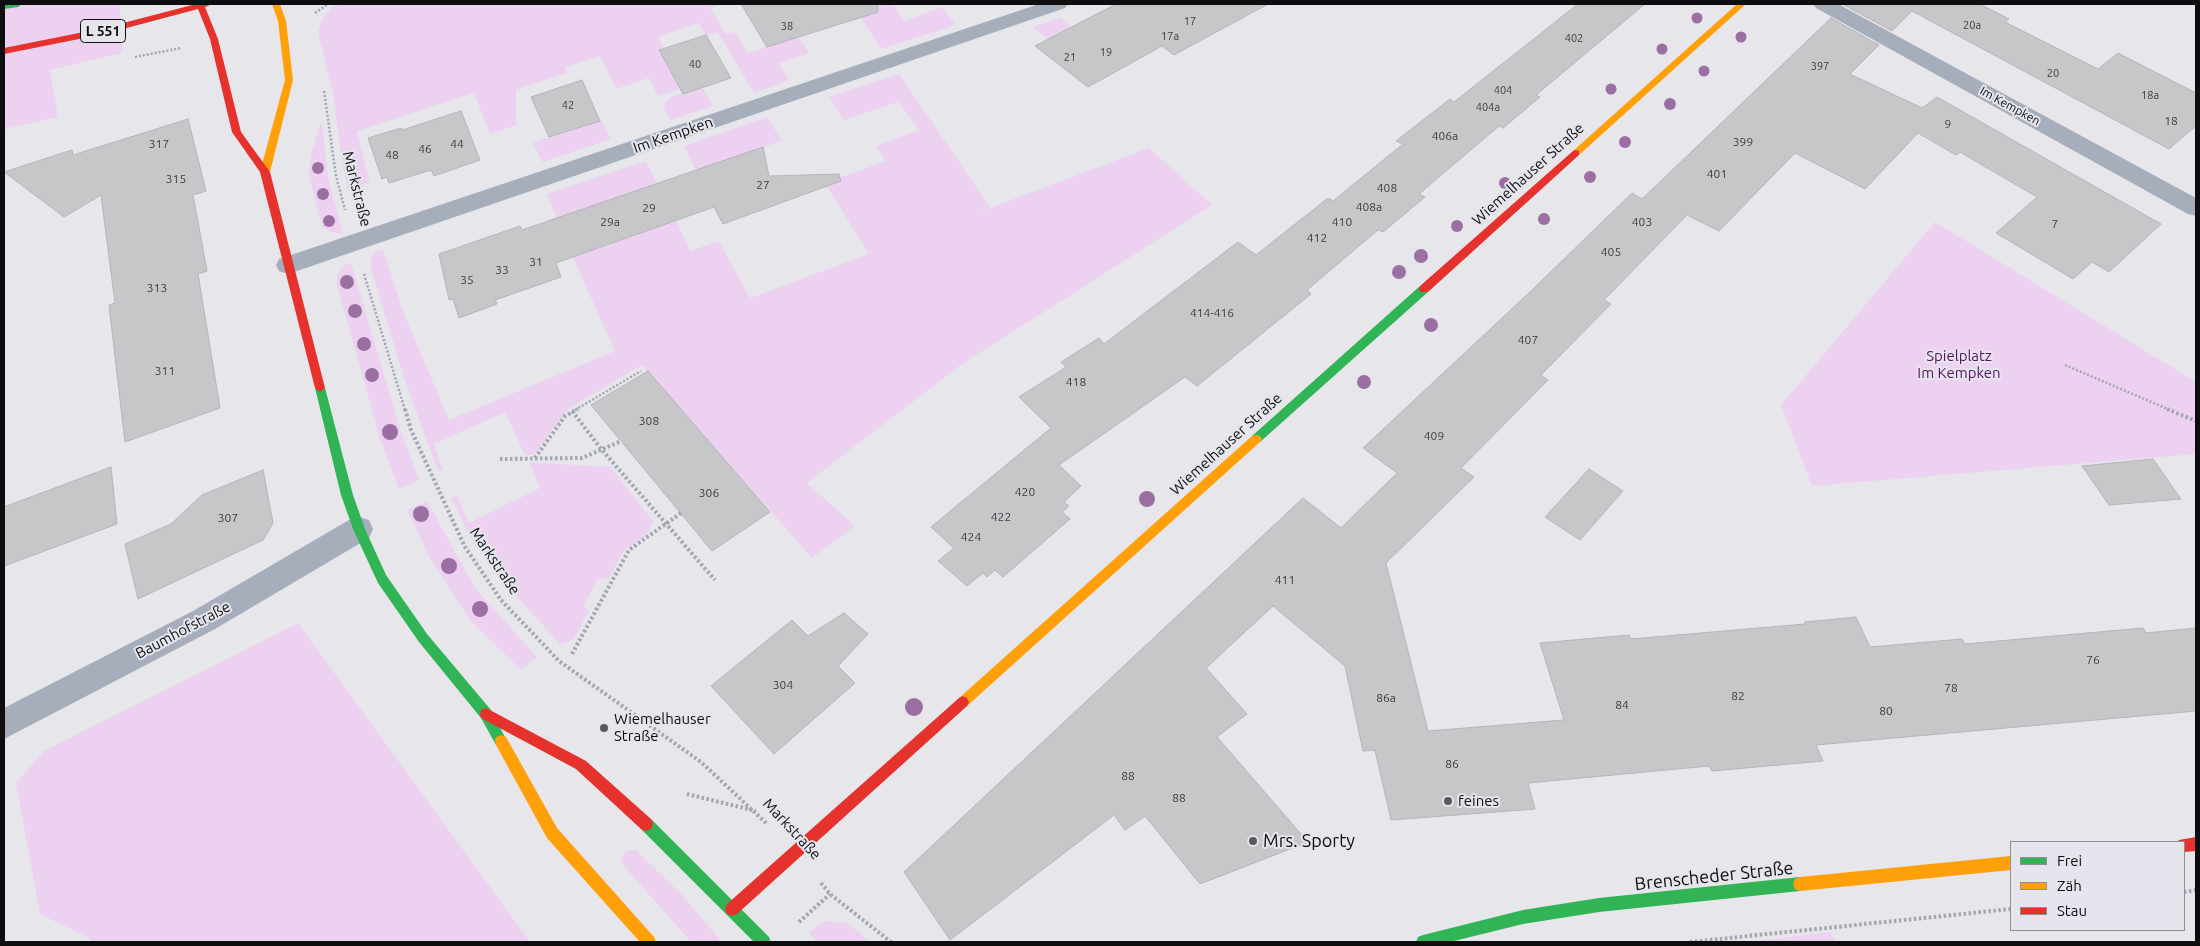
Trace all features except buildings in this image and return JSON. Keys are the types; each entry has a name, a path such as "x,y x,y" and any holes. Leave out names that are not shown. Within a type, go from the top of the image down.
{"main road":[{"path":"4,6 18,4"},
{"path":"203,4 229,94 237,132 265,172 347,495 359,530 382,579 423,638 486,714 552,834 650,942"},
{"name":"L 551","path":"4,51 104,30 203,4"},
{"path":"265,172 288,80 282,21 276,4"},
{"name":"Wiemelhauser Straße","path":"732,909 1742,4"},
{"path":"486,714 581,765 653,830 764,942"},
{"name":"Brenscheder Straße","path":"1423,942 1523,917 1598,905 2010,863"}],"street":[{"name":"Im Kempken","path":"288,265 1058,4"},
{"name":"Im Kempken","path":"1823,4 2196,208"},
{"name":"Baumhofstraße","path":"4,724 204,620 359,530"}],"path":[{"path":"314,14 322,5 328,4"},
{"path":"132,58 214,40"},
{"name":"Markstraße","path":"324,88 336,176 411,430 465,548 501,600 559,661 702,762 756,812 830,894 891,942"},
{"path":"2065,365 2196,421"},
{"path":"535,458 565,416 641,371"},
{"path":"572,411 602,450 715,580"},
{"path":"500,459 582,458 621,441"},
{"path":"572,654 629,550 681,513"},
{"path":"687,794 756,812"},
{"path":"797,924 830,894"},
{"path":"1690,942 2010,909"}],"green space":[{"path":"4,4 120,4 122,53 50,70 58,117 4,129"},
{"path":"339,4 721,4 710,8 726,34 735,32 748,53 798,37 809,53 779,63 789,80 754,93 718,32 706,35 698,23 658,37 664,48 659,50 680,89 658,96 649,78 616,89 600,56 565,67 567,73 516,90 516,125 490,134 474,93 357,131 370,183 348,190 333,94 318,33 322,19 332,7"},
{"path":"852,4 893,4 904,21 942,7 956,25 881,49"},
{"path":"1060,18 1077,32 1054,44 1033,27"},
{"path":"899,74 990,207 974,214 1149,148 1212,205 962,364 807,483 855,526 812,558 642,365 568,409 534,454 525,455 505,412 434,444 443,469 438,471 403,375 370,265 375,252 383,249 402,309 449,420 615,351 565,240 547,194 646,161 657,184 596,249 676,220 690,251 719,241 750,298 869,254 825,183 886,161 876,146 919,130 899,102 844,120 829,97"},
{"path":"702,87 713,106 670,120 663,106 671,97"},
{"path":"767,117 782,141 749,152 704,187 684,146"},
{"path":"601,120 611,139 542,162 533,143"},
{"path":"322,124 328,177 343,234 331,232 322,226 309,176 311,155 320,125"},
{"name":"Spielplatz Im Kempken","path":"1935,222 2196,382 2196,454 1812,486 1781,405"},
{"path":"351,263 401,432 419,480 399,489 380,439 337,285 337,274 344,265"},
{"path":"529,462 610,467 653,521 647,535 626,548 608,579 597,580 584,606 589,611 573,640 560,644 497,575 474,544 451,498 457,496 469,523 540,488"},
{"path":"427,501 475,588 537,657 521,670 470,620 430,558 407,510"},
{"path":"298,623 530,942 91,942 89,938 40,914 16,783 44,751"},
{"path":"635,849 682,895 722,942 691,942 623,865 621,858 625,852"},
{"path":"825,921 849,924 870,942 816,942 809,932"},
{"path":"1831,932 1836,942 1749,942"}],"traffic: fast":[{"path":"4,6 18,4"},
{"path":"1256,439 1424,289"},
{"path":"320,388 347,495 359,529 382,579 423,638 486,714 501,741"},
{"path":"646,824 764,942"},
{"path":"1423,942 1523,917 1599,905 1800,884"}],"traffic: slow":[{"path":"265,172 289,80 282,21 276,4"},
{"path":"1576,153 1742,4"},
{"path":"963,702 1256,439"},
{"path":"501,741 552,833 649,942"},
{"path":"1800,884 2010,863"}],"traffic: jam":[{"path":"200,4 214,39 237,132 265,172 320,388"},
{"path":"4,51 104,31 208,4"},
{"path":"1424,289 1576,153"},
{"path":"732,909 963,702"},
{"path":"486,714 581,765 646,824"},
{"path":"2185,845 2196,844"}],"place":[{"name":"Wiemelhauser Straße","path":"604,728"},
{"name":"feines","path":"1448,801"},
{"name":"Mrs. Sporty","path":"1253,841"}]}
